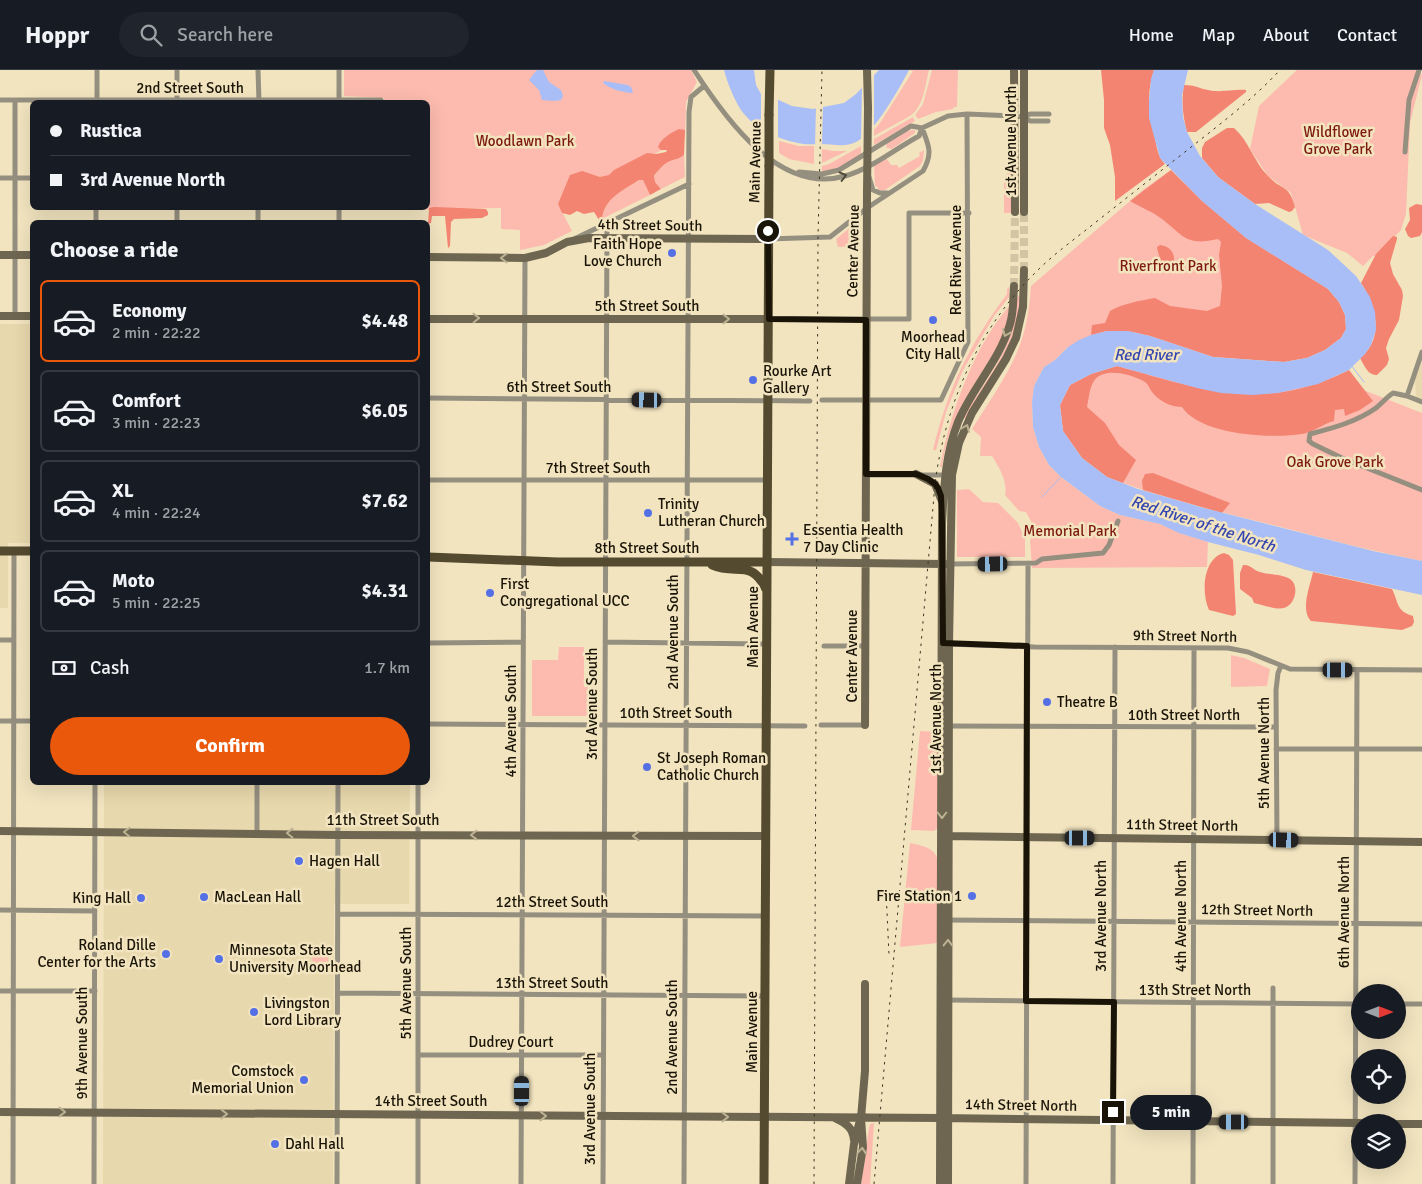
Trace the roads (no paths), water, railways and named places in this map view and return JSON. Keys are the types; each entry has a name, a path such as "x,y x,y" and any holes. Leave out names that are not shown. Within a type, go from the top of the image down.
{"main road":[{"name":"Main Avenue","path":"764,1184 770,70"},
{"path":"0,551 30,551"},
{"name":"8th Street South","path":"430,557 605,562 768,562"},
{"path":"706,562 719,568 750,570 758,575 767,591"}],"street":[{"path":"97,70 97,100"},
{"path":"176,100 177,70"},
{"path":"258,70 259,100"},
{"path":"339,70 339,100"},
{"path":"694,70 724,114 748,141 776,162 809,178 836,178 854,173 919,136 922,128"},
{"name":"Center Avenue","path":"865,725 867,208 870,190 867,172 868,70"},
{"name":"1st Avenue North","path":"1014,70 1015,212"},
{"name":"1st Avenue North","path":"1024,70 1024,212"},
{"path":"1405,152 1409,100 1419,70"},
{"name":"2nd Avenue South","path":"684,1184 685,725 690,104 691,97 704,86"},
{"name":"2nd Street South","path":"0,100 30,100"},
{"path":"15,100 16,316"},
{"path":"796,172 822,174 838,170 911,126 922,128 948,116 967,114 1014,116 1024,117 1030,121 1048,121"},
{"name":"Red River Avenue","path":"866,400 941,400 968,342 969,213 967,114"},
{"path":"1024,117 1030,114 1048,114"},
{"name":"4th Street South","path":"430,257 525,258 546,253 567,242 589,238 768,239 830,237 867,208 923,171 928,163 930,148 922,128"},
{"path":"0,178 30,178"},
{"path":"567,242 689,184"},
{"path":"870,190 880,193 890,192"},
{"name":"5th Street South","path":"430,319 909,319 909,213 969,213"},
{"name":"3rd Avenue South","path":"603,1184 607,224"},
{"path":"0,255 30,255"},
{"name":"4th Avenue South","path":"521,1184 525,258"},
{"name":"1st Avenue North","path":"946,564 942,523 948,475 972,414 1006,360 1016,338 1023,308 1024,270"},
{"name":"1st Avenue North","path":"940,1184 944,1118 946,564 949,449 958,422 996,357 1010,324 1013,310 1014,286"},
{"path":"0,316 30,316"},
{"path":"1407,396 1422,352"},
{"path":"1422,402 1393,393 1385,401 1363,415 1345,424 1310,434 1309,437 1309,441 1328,452 1422,490"},
{"name":"6th Street South","path":"430,398 810,401"},
{"path":"822,400 866,400"},
{"path":"866,474 948,475"},
{"path":"916,474 935,484 941,496 942,523"},
{"name":"7th Street South","path":"430,480 768,480"},
{"path":"946,564 1036,563 1042,559 1103,553 1109,545 1118,521"},
{"path":"13,1184 14,551"},
{"name":"8th Street South","path":"768,562 946,564"},
{"path":"1026,1184 1028,563"},
{"path":"0,640 14,640"},
{"path":"430,643 523,642"},
{"path":"605,642 767,644"},
{"name":"9th Street North","path":"946,644 1239,649 1257,654 1281,666 1299,670 1422,670"},
{"path":"824,646 866,646"},
{"name":"3rd Avenue North","path":"1112,1184 1116,647"},
{"name":"4th Avenue North","path":"1193,1184 1194,648"},
{"name":"5th Avenue North","path":"1277,840 1277,682 1281,666"},
{"name":"6th Avenue North","path":"1357,670 1358,984"},
{"path":"0,721 30,721"},
{"name":"10th Street South","path":"430,724 805,726"},
{"path":"821,725 865,725"},
{"name":"10th Street North","path":"946,726 1276,727"},
{"path":"1276,748 1422,749"},
{"name":"9th Avenue South","path":"94,1184 95,785"},
{"path":"256,833 257,785"},
{"path":"337,1184 338,785"},
{"name":"5th Avenue South","path":"418,785 418,1184"},
{"name":"11th Street South","path":"0,831 338,835 765,836"},
{"name":"11th Street North","path":"946,836 1422,842"},
{"path":"0,910 95,911"},
{"name":"12th Street South","path":"338,914 766,916"},
{"name":"12th Street North","path":"945,920 1422,924"},
{"path":"857,1184 863,1147 861,1118 865,1071 866,984"},
{"path":"1273,988 1273,1184"},
{"path":"0,991 95,991"},
{"name":"13th Street South","path":"338,993 522,996 766,996"},
{"name":"13th Street North","path":"944,1000 1351,1004"},
{"path":"1406,1004 1422,1004"},
{"name":"6th Avenue North","path":"1358,1039 1358,1114"},
{"name":"Dudrey Court","path":"418,1055 603,1055"},
{"name":"14th Street South","path":"0,1112 861,1118"},
{"path":"833,1117 848,1125 852,1130 854,1144"},
{"path":"849,1184 854,1144 861,1118"},
{"name":"14th Street North","path":"861,1118 1351,1123"},
{"name":"1st Avenue North","path":"944,1118 948,1184"},
{"path":"1406,1124 1422,1124"},
{"name":"6th Avenue North","path":"1355,1184 1356,1169"}],"water":[{"path":"537,70 543,70 549,82 561,90 563,96 561,100 542,100 539,90 529,80"},
{"path":"724,70 754,70 772,97 792,106 813,109 844,103 856,94 879,70 909,70 886,108 865,136 853,143 840,145 801,144 762,129 750,120 738,105"},
{"name":"Red River","path":"1154,70 1188,70 1182,95 1183,117 1187,132 1200,156 1218,177 1255,204 1328,250 1356,276 1370,297 1375,312 1376,330 1371,345 1365,354 1349,370 1318,384 1278,393 1252,395 1221,393 1117,366 1091,374 1070,385 1060,405 1063,431 1082,458 1107,477 1138,489 1204,508 1373,551 1422,561 1422,595 1306,570 1179,533 1160,524 1120,515 1100,506 1061,477 1049,465 1039,447 1033,427 1032,402 1034,386 1044,367 1055,360 1068,347 1091,335 1107,331 1128,331 1150,336 1213,357 1284,362 1307,358 1325,350 1341,338 1346,329 1345,315 1339,302 1328,289 1246,238 1202,201 1160,158 1149,118 1151,79"},
{"path":"604,81 628,85 633,92 627,93 613,89 603,83"}],"waterway":[{"path":"1351,365 1364,382"},
{"path":"1042,497 1062,476"}],"tunnel":[{"path":"1014,286 1015,212"},
{"path":"1024,212 1024,270"}],"railway":[{"path":"814,1184 818,238 822,70"},
{"path":"874,1184 935,484 947,426 956,398 967,371 995,320 1033,275 1064,247 1239,109 1280,70"},
{"path":"886,891 889,955"}],"place":[{"name":"Faith Hope Love Church","path":"672,253"},
{"name":"Moorhead City Hall","path":"933,320"},
{"name":"Rourke Art Gallery","path":"753,380"},
{"name":"Trinity Lutheran Church","path":"648,513"},
{"name":"Essentia Health 7 Day Clinic","path":"792,539"},
{"name":"First Congregational UCC","path":"490,593"},
{"name":"Theatre B","path":"1047,702"},
{"name":"St Joseph Roman Catholic Church","path":"647,767"},
{"name":"Hagen Hall","path":"299,861"},
{"name":"Fire Station 1","path":"972,896"},
{"name":"MacLean Hall","path":"204,897"},
{"name":"King Hall","path":"141,898"},
{"name":"Roland Dille Center for the Arts","path":"166,954"},
{"name":"Minnesota State University Moorhead","path":"219,959"},
{"name":"Livingston Lord Library","path":"254,1012"},
{"name":"Comstock Memorial Union","path":"304,1080"},
{"name":"Dahl Hall","path":"275,1144"}],"park label":[{"name":"Wildflower Grove Park","path":"1338,140"},
{"name":"Woodlawn Park","path":"525,141"},
{"name":"Riverfront Park","path":"1168,266"},
{"name":"Oak Grove Park","path":"1335,462"},
{"name":"Memorial Park","path":"1070,531"}],"water label":[{"name":"Red River of the North","path":"1203,524"}]}
